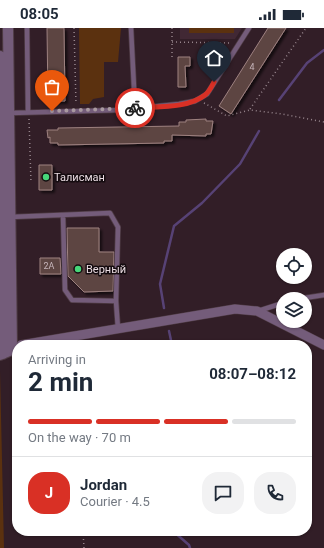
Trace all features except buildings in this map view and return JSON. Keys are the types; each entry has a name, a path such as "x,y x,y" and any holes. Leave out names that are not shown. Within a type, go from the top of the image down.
{"street":[{"path":"3,113 8,28"},
{"path":"0,56 3,113 4,324 11,350"},
{"path":"4,182 10,217 4,324"},
{"path":"62,340 235,309 257,311 324,345"}],"lane":[{"path":"27,28 28,112"},
{"path":"131,28 135,108"},
{"path":"3,113 135,108 179,104 200,98 207,94 249,28"},
{"path":"10,217 110,213 118,227 116,301 118,329"},
{"path":"63,215 65,290 72,300 116,301"},
{"path":"312,297 324,295"},
{"path":"257,311 276,305"}],"path":[{"path":"74,28 76,110"},
{"path":"172,28 172,58"},
{"path":"250,110 306,28"},
{"path":"172,42 239,43"},
{"path":"200,98 205,104 227,116 250,110 324,122"},
{"path":"28,112 31,183"},
{"path":"83,536 84,548"}],"shaded area":[{"path":"79,28 121,28 118,62 104,62 104,97 93,99 89,104 80,104"},
{"path":"180,28 242,28 235,39 180,39"},
{"path":"189,28 234,28 234,33 189,33"},
{"path":"0,371 4,548 0,548"}],"waterway":[{"path":"279,100 307,63 324,50"},
{"path":"164,308 160,284 174,226 202,203 240,164 259,131"},
{"path":"169,331 171,340"},
{"path":"179,536 189,545 190,548"}],"way so far":[{"path":"52,111 121,110 135,108"}],"place":[{"name":"Талисман","path":"46,177"},
{"name":"Верный","path":"78,269"}],"route":[{"path":"135,108 195,101 207,94 214,82"}]}
